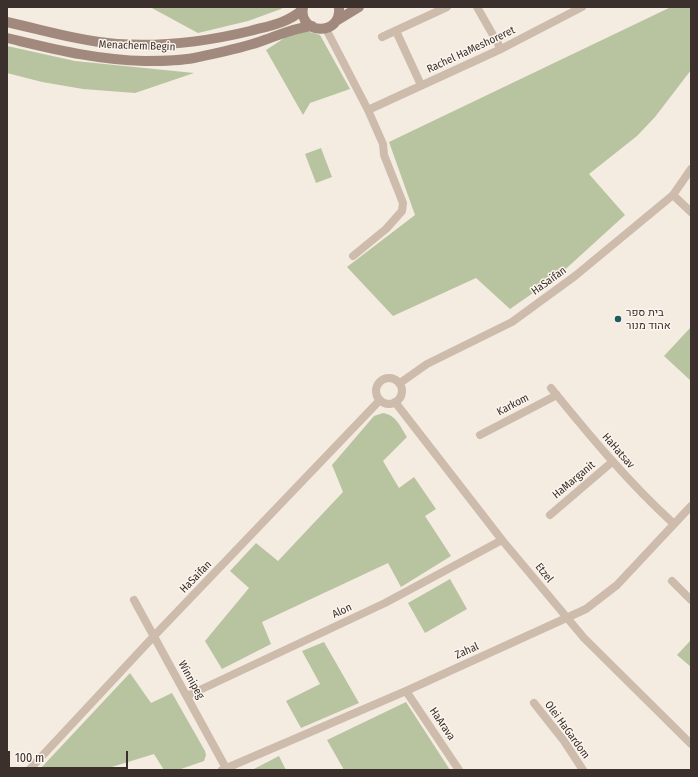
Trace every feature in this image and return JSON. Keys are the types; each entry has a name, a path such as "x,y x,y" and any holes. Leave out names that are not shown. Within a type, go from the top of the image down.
{"main road":[{"path":"303,8 304,19 312,26 320,29 326,29 332,26 339,16 339,7"},
{"path":"336,21 359,7"},
{"name":"Menachem Begin","path":"7,22 96,41 116,44 159,45 207,41 236,34 290,19 303,8"},
{"name":"Menachem Begin","path":"7,38 94,57 115,60 160,61 185,59 233,49 294,29 312,26"}],"street":[{"path":"382,38 447,7"},
{"path":"477,7 501,48"},
{"name":"Rachel HaMeshoreret","path":"368,110 501,48 582,7"},
{"path":"326,29 368,110 383,144 384,155 403,202 402,211 386,228 353,256"},
{"path":"396,31 421,85"},
{"name":"HaSaifan","path":"400,383 427,364 512,322 575,276 672,195 691,169"},
{"path":"672,195 691,212"},
{"path":"388,378 393,378 400,383 402,395 400,398 390,404 380,400 376,390 380,382 388,378"},
{"name":"HaHatsav","path":"551,388 612,462 646,498 674,524"},
{"name":"Karkom","path":"480,435 557,395"},
{"name":"HaSaifan","path":"28,770 380,400"},
{"name":"Etzel","path":"395,402 502,540 584,638 691,744"},
{"name":"HaMarganit","path":"550,515 612,462"},
{"name":"Zahal","path":"225,769 406,691 586,609 617,585 691,506"},
{"name":"Alon","path":"187,696 385,603 502,540"},
{"path":"672,581 691,600"},
{"name":"Winnipeg","path":"134,600 225,769"},
{"name":"HaArava","path":"406,691 459,770"},
{"name":"Olei HaGardom","path":"534,703 564,741 583,770"}],"green space":[{"path":"150,7 284,7 248,21 198,33"},
{"path":"671,7 691,7 691,70 655,117 637,136 589,174 625,215 559,275 510,309 476,278 393,316 347,267 415,215 389,142"},
{"path":"306,31 320,35 350,89 310,103 303,115 266,50 286,37"},
{"path":"7,46 75,61 194,73 135,93 83,89 42,82 7,73"},
{"path":"321,148 332,177 316,183 305,154"},
{"path":"691,327 691,381 664,356"},
{"path":"383,413 391,416 400,425 407,437 383,461 399,488 414,477 436,509 425,516 451,556 401,587 388,563 262,622 271,644 222,669 205,641 249,588 230,571 256,543 278,561 343,492 332,465 374,416"},
{"path":"450,579 467,609 425,633 408,603"},
{"path":"691,640 691,667 677,655"},
{"path":"324,642 359,703 301,728 286,701 320,684 302,651"},
{"path":"130,673 151,703 172,693 205,751 206,755 204,761 178,770 164,770 154,754 102,770 39,770"},
{"path":"406,702 450,770 344,770 327,740"},
{"path":"279,756 286,770 252,770"}],"place":[{"name":"בית ספר אהוד מנור","path":"618,319"}]}
